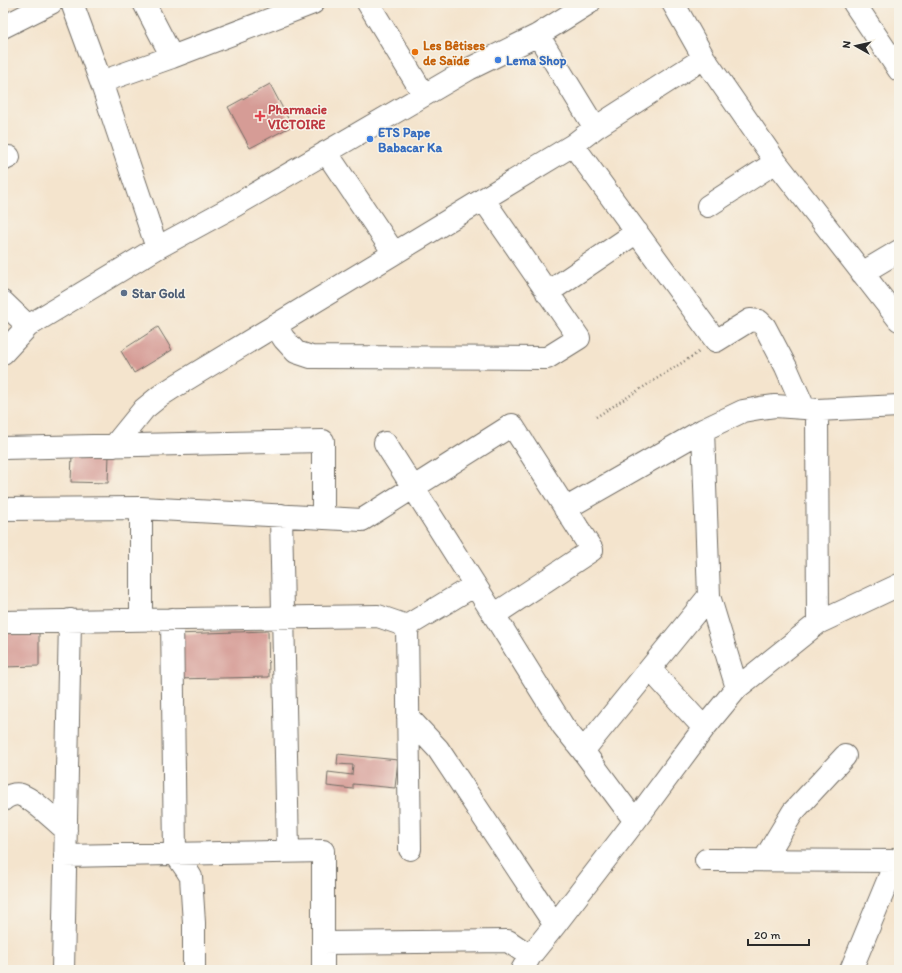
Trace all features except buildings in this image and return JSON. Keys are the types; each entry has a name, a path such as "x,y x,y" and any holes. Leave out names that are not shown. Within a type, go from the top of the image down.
{"street":[{"path":"3,27 51,3"},
{"path":"72,3 101,82 157,248"},
{"path":"144,3 172,57"},
{"path":"101,82 172,57 313,3"},
{"path":"368,3 424,95"},
{"path":"3,353 28,326 157,248 236,205 469,69 538,35 589,3"},
{"path":"672,3 704,58 776,162 899,320"},
{"path":"854,3 899,70"},
{"path":"538,35 595,128"},
{"path":"114,446 144,409 160,396 573,145 595,128 704,58"},
{"path":"573,145 716,341 750,320 759,320 765,327 811,409 818,623"},
{"path":"326,152 394,253"},
{"path":"708,206 776,162"},
{"path":"275,325 284,339 296,352 311,357 548,358 579,338 482,200"},
{"path":"547,293 637,232"},
{"path":"862,273 899,251"},
{"path":"3,302 28,326"},
{"path":"566,509 703,430 743,411 775,406 811,409 899,406"},
{"path":"3,509 141,508 362,520 512,425 592,550 494,615"},
{"path":"703,430 709,596 737,688"},
{"path":"3,448 323,441 323,518"},
{"path":"385,443 563,726 635,822"},
{"path":"141,508 141,619"},
{"path":"281,515 288,851"},
{"path":"407,626 475,585"},
{"path":"323,943 508,941 526,963 635,822 704,728 737,688 818,623 899,585"},
{"path":"583,751 709,596"},
{"path":"3,622 378,616 407,626"},
{"path":"172,619 175,853 191,877 194,923 194,970"},
{"path":"63,970 70,620"},
{"path":"407,626 410,849"},
{"path":"650,668 704,728"},
{"path":"408,717 438,749 555,925"},
{"path":"764,860 793,812 845,756"},
{"path":"3,800 7,796 19,794 32,800 66,830"},
{"path":"65,856 323,850 323,970"},
{"path":"706,860 898,860 851,970"}],"path":[{"path":"596,417 716,341"}],"place":[{"name":"Les Bêtises de Saïde","path":"415,52"},
{"name":"Lema Shop","path":"498,60"},
{"name":"Pharmacie VICTOIRE","path":"260,116"},
{"name":"ETS Pape Babacar Ka","path":"370,139"},
{"name":"Star Gold","path":"124,293"}]}
